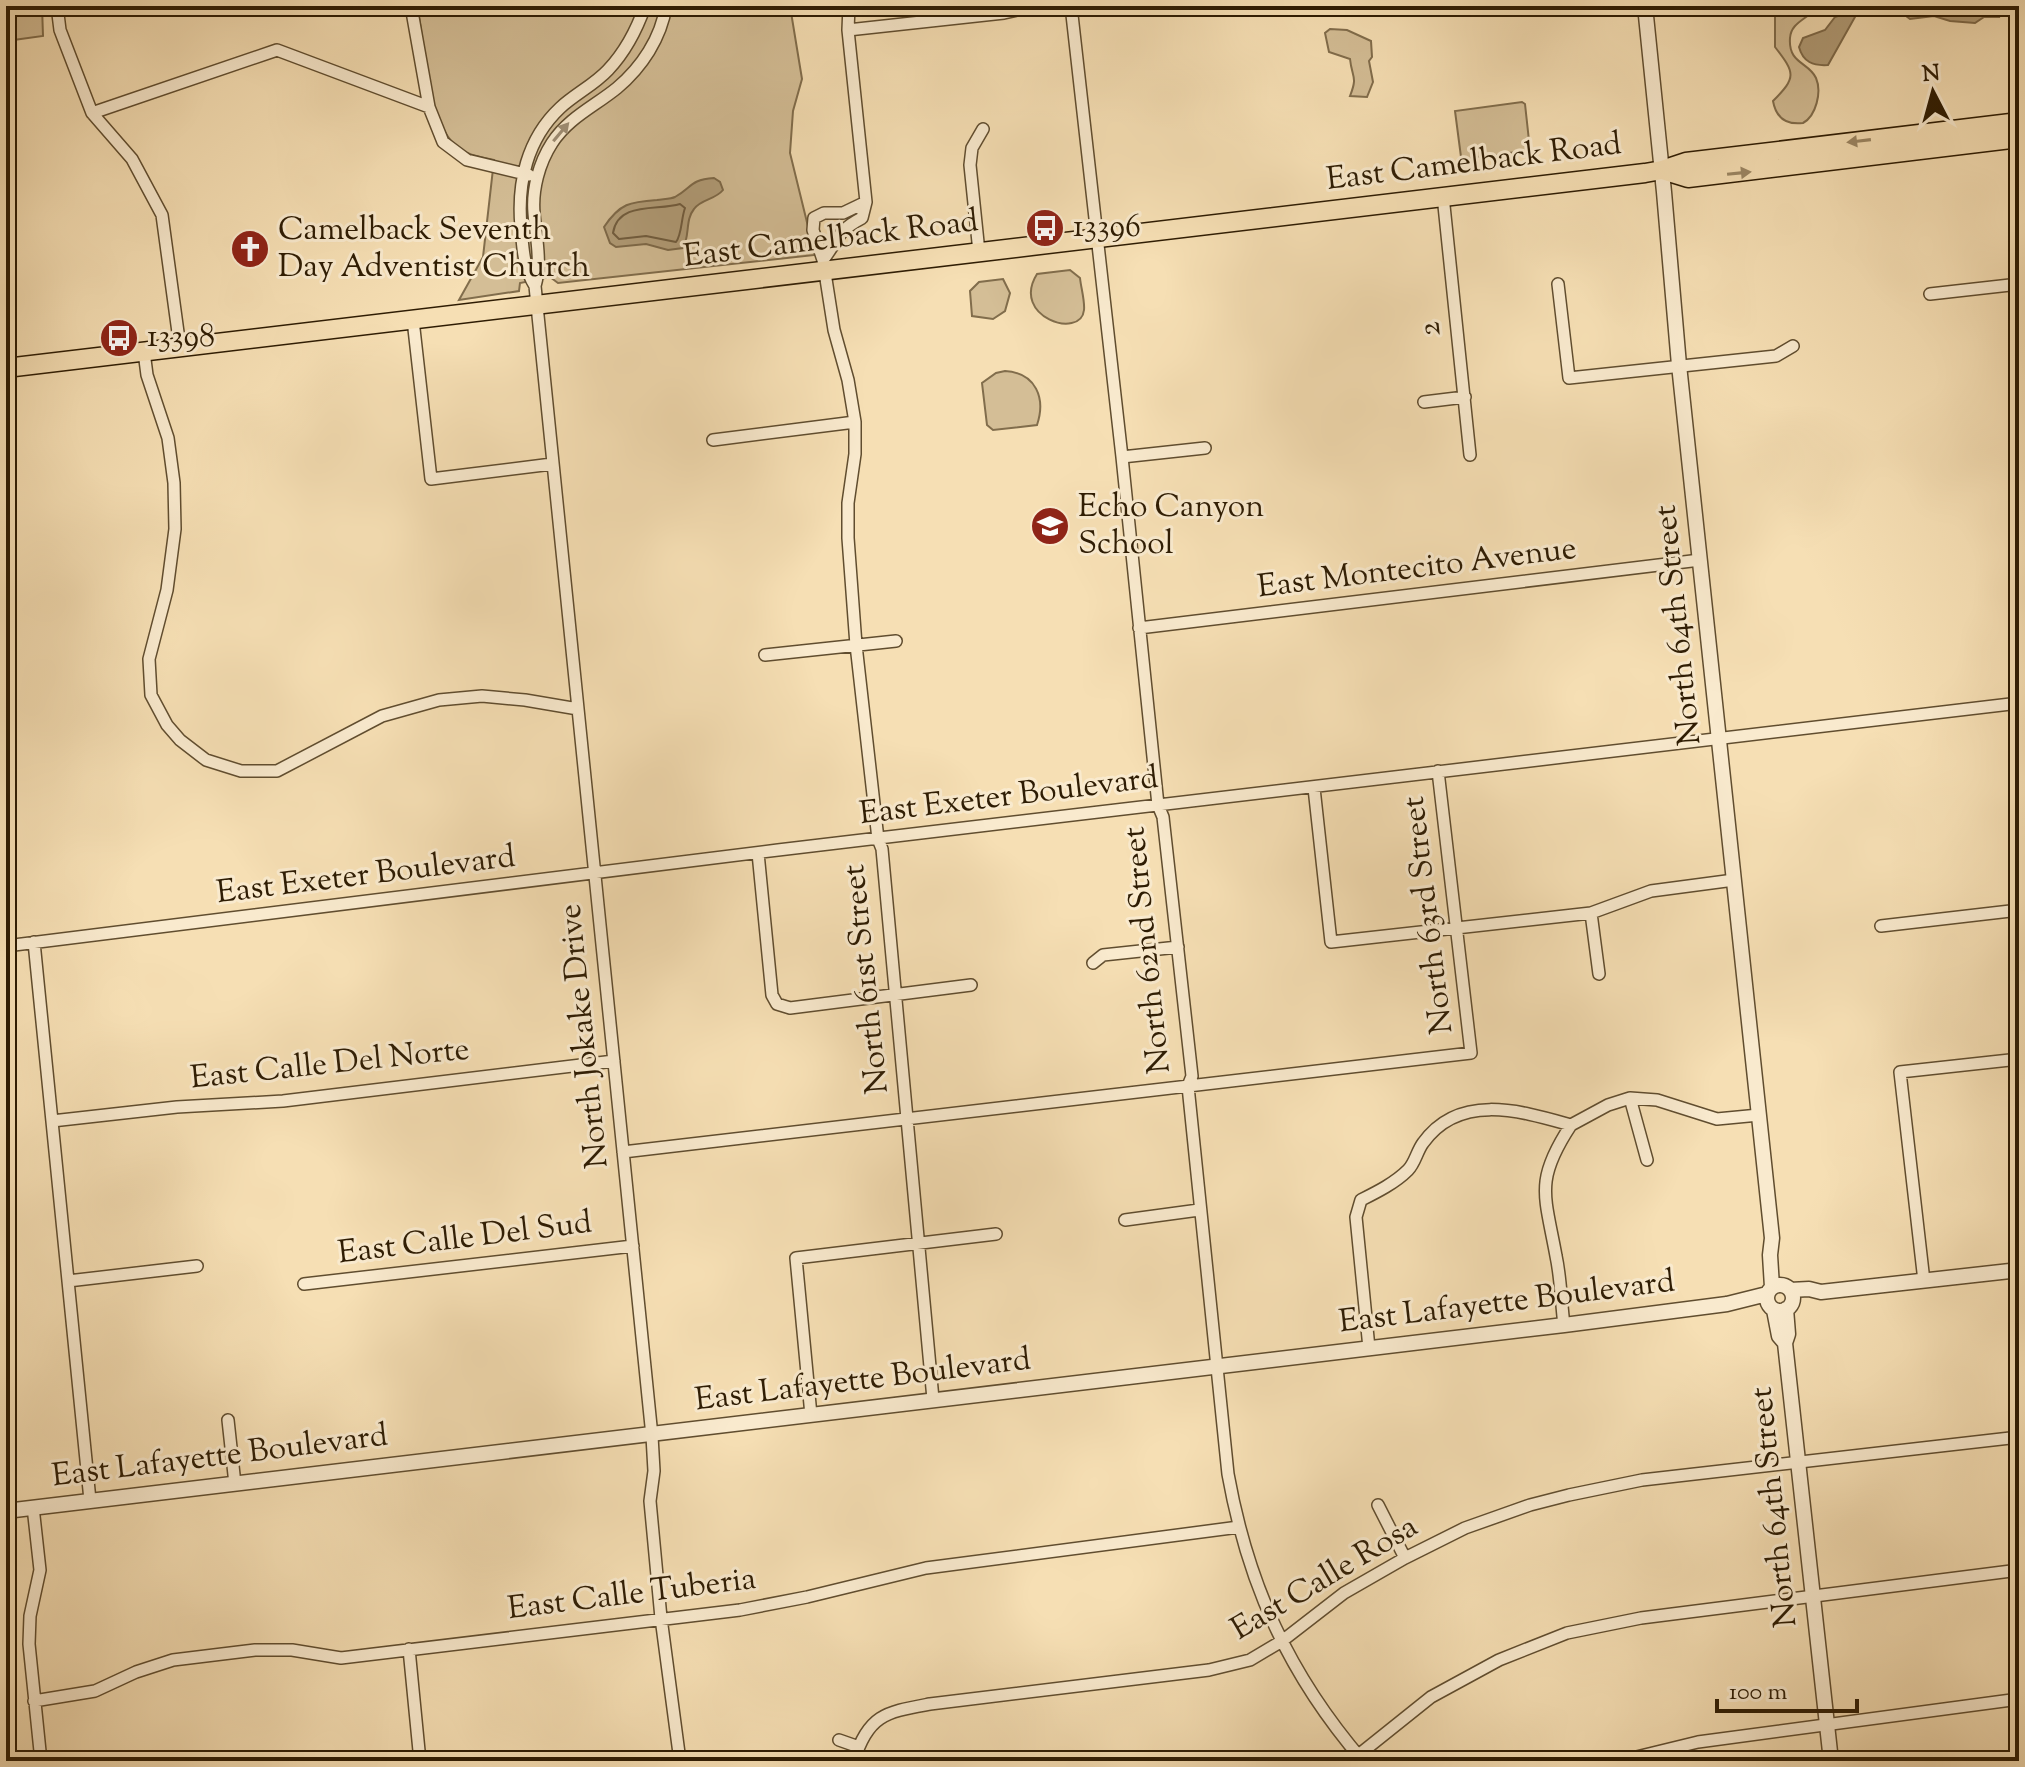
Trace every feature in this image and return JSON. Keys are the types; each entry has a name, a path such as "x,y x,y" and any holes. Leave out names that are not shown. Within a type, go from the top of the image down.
{"main road":[{"name":"East Camelback Road","path":"1946,139 2019,122"},
{"name":"East Camelback Road","path":"6,368 537,306 823,265 979,252 1662,170 1688,178 1830,153 1946,139 2019,138"}],"street":[{"path":"57,6 60,30 92,113 132,159 162,215 180,347"},
{"path":"411,6 429,107 443,142 467,160 538,177"},
{"path":"535,286 526,271 519,208 523,174 538,134 559,109 610,67 626,46 645,6"},
{"path":"535,286 540,269 533,209 538,177 551,144 570,121 616,89 645,60 664,20 666,6"},
{"path":"842,230 862,218 866,202 848,30 849,6"},
{"path":"848,30 1004,13 1017,10 1018,6"},
{"name":"North 62nd Street","path":"1071,6 1158,805 1163,817 1192,1076 1188,1086 1199,1210 1228,1474 1252,1575 1282,1641 1315,1701 1357,1759"},
{"name":"North 64th Street","path":"1645,6 1679,365 1772,1238 1770,1255 1788,1334 1785,1343 1831,1761"},
{"path":"92,113 277,50 429,107"},
{"path":"979,252 970,165 972,148 983,129"},
{"name":"2","path":"1443,196 1470,455"},
{"path":"835,213 843,213 866,202"},
{"name":"North 61st Street","path":"835,213 824,213 814,218 813,230 823,265 834,330 853,399 855,454 847,530 856,645 878,839 882,849 933,1399"},
{"path":"823,265 842,230 842,221 835,213"},
{"path":"1558,284 1569,378 1776,356 1793,346"},
{"path":"1930,294 2019,284"},
{"name":"North Jokake Drive","path":"535,286 652,1436 654,1471 650,1501 661,1618 680,1761"},
{"path":"413,320 431,479 552,464"},
{"path":"144,352 147,375 168,438 174,483 175,529 167,590 149,659 151,695 167,725 180,740 206,760 241,771 277,771 382,716 439,700 482,696 578,709"},
{"path":"1424,402 1465,397"},
{"path":"713,440 855,422"},
{"path":"1122,457 1205,448"},
{"name":"East Montecito Avenue","path":"1139,628 1700,560"},
{"path":"765,655 896,641"},
{"name":"East Exeter Boulevard","path":"6,946 2019,703"},
{"name":"North 63rd Street","path":"1188,1086 1471,1053 1438,771"},
{"path":"1314,788 1331,942 1591,913 1651,891 1734,880"},
{"path":"758,853 772,995 777,1004 790,1008 971,985"},
{"path":"1881,926 2019,910"},
{"path":"1591,913 1599,974"},
{"path":"34,942 90,1500"},
{"path":"1093,963 1103,955 1178,947"},
{"path":"1924,1281 1900,1072 2019,1059"},
{"name":"East Calle Del Norte","path":"52,1121 177,1107 265,1103 614,1061"},
{"path":"623,1152 1188,1086"},
{"path":"1630,1098 1647,1160"},
{"path":"1564,1325 1557,1258 1543,1194 1548,1166 1571,1125 1608,1105 1630,1098 1657,1100 1717,1119 1759,1115"},
{"path":"1369,1348 1356,1217 1361,1200 1385,1188 1409,1168 1423,1143 1442,1124 1460,1113 1487,1109 1513,1111 1571,1125"},
{"path":"1125,1220 1199,1210"},
{"path":"811,1415 796,1258 996,1234"},
{"name":"East Calle Del Sud","path":"304,1284 633,1246"},
{"path":"68,1281 197,1266"},
{"name":"East Lafayette Boulevard","path":"6,1511 1564,1325 1779,1298 1809,1289 1821,1292 2019,1270"},
{"path":"228,1420 235,1484"},
{"name":"East Calle Rosa","path":"859,1747 874,1723 888,1711 1209,1670 1250,1660 1282,1641 1344,1593 1405,1558 1465,1528 1569,1495 1642,1480 2019,1437"},
{"path":"1378,1505 1405,1558"},
{"path":"33,1507 40,1570 29,1629 41,1761"},
{"name":"East Calle Tuberia","path":"34,1701 95,1691 136,1672 173,1660 255,1650 292,1650 341,1658 740,1610 940,1566 1239,1527"},
{"path":"1357,1759 1431,1697 1499,1660 1567,1633 1641,1618 1812,1594 2019,1570"},
{"path":"409,1649 420,1761"},
{"path":"1620,1761 1698,1742 2019,1699"},
{"path":"839,1740 859,1747 854,1761"}],"shaded area":[{"path":"6,6 42,6 43,36 6,41"},
{"path":"417,6 790,6 802,79 793,111 790,153 815,255 558,283 550,277 520,283 519,291 459,300 483,257 494,160 471,155 459,148 440,122 429,83"},
{"path":"1775,6 1817,6 1797,24 1790,38 1792,53 1813,73 1818,84 1814,109 1803,123 1783,119 1773,101 1786,86 1790,75 1775,47"},
{"path":"1330,29 1347,30 1371,41 1372,57 1369,61 1373,82 1367,97 1350,96 1354,81 1350,59 1329,52 1325,33"},
{"path":"1525,104 1528,152 1464,160 1461,157 1455,111"},
{"path":"1070,270 1080,278 1084,310 1080,319 1061,323 1039,312 1031,289 1037,274"},
{"path":"1003,279 1010,293 1005,311 993,319 972,316 970,291 979,282"},
{"path":"1005,371 1024,376 1036,389 1040,405 1037,425 993,430 987,425 982,383"}],"water":[{"path":"1898,6 1997,6 1999,17 1984,17 1975,23 1934,16 1910,19 1898,10"},
{"path":"1846,13 1855,17 1828,65 1806,60 1799,47 1803,38 1825,30 1835,17"},
{"path":"714,178 723,190 694,209 683,248 668,250 646,244 616,247 610,243 604,227 621,208 633,203 673,198 695,182"}],"place":[{"name":"13396","path":"1045,228"},
{"name":"Camelback Seventh Day Adventist Church","path":"250,249"},
{"name":"13398","path":"119,338"},
{"name":"Echo Canyon School","path":"1050,526"}]}
